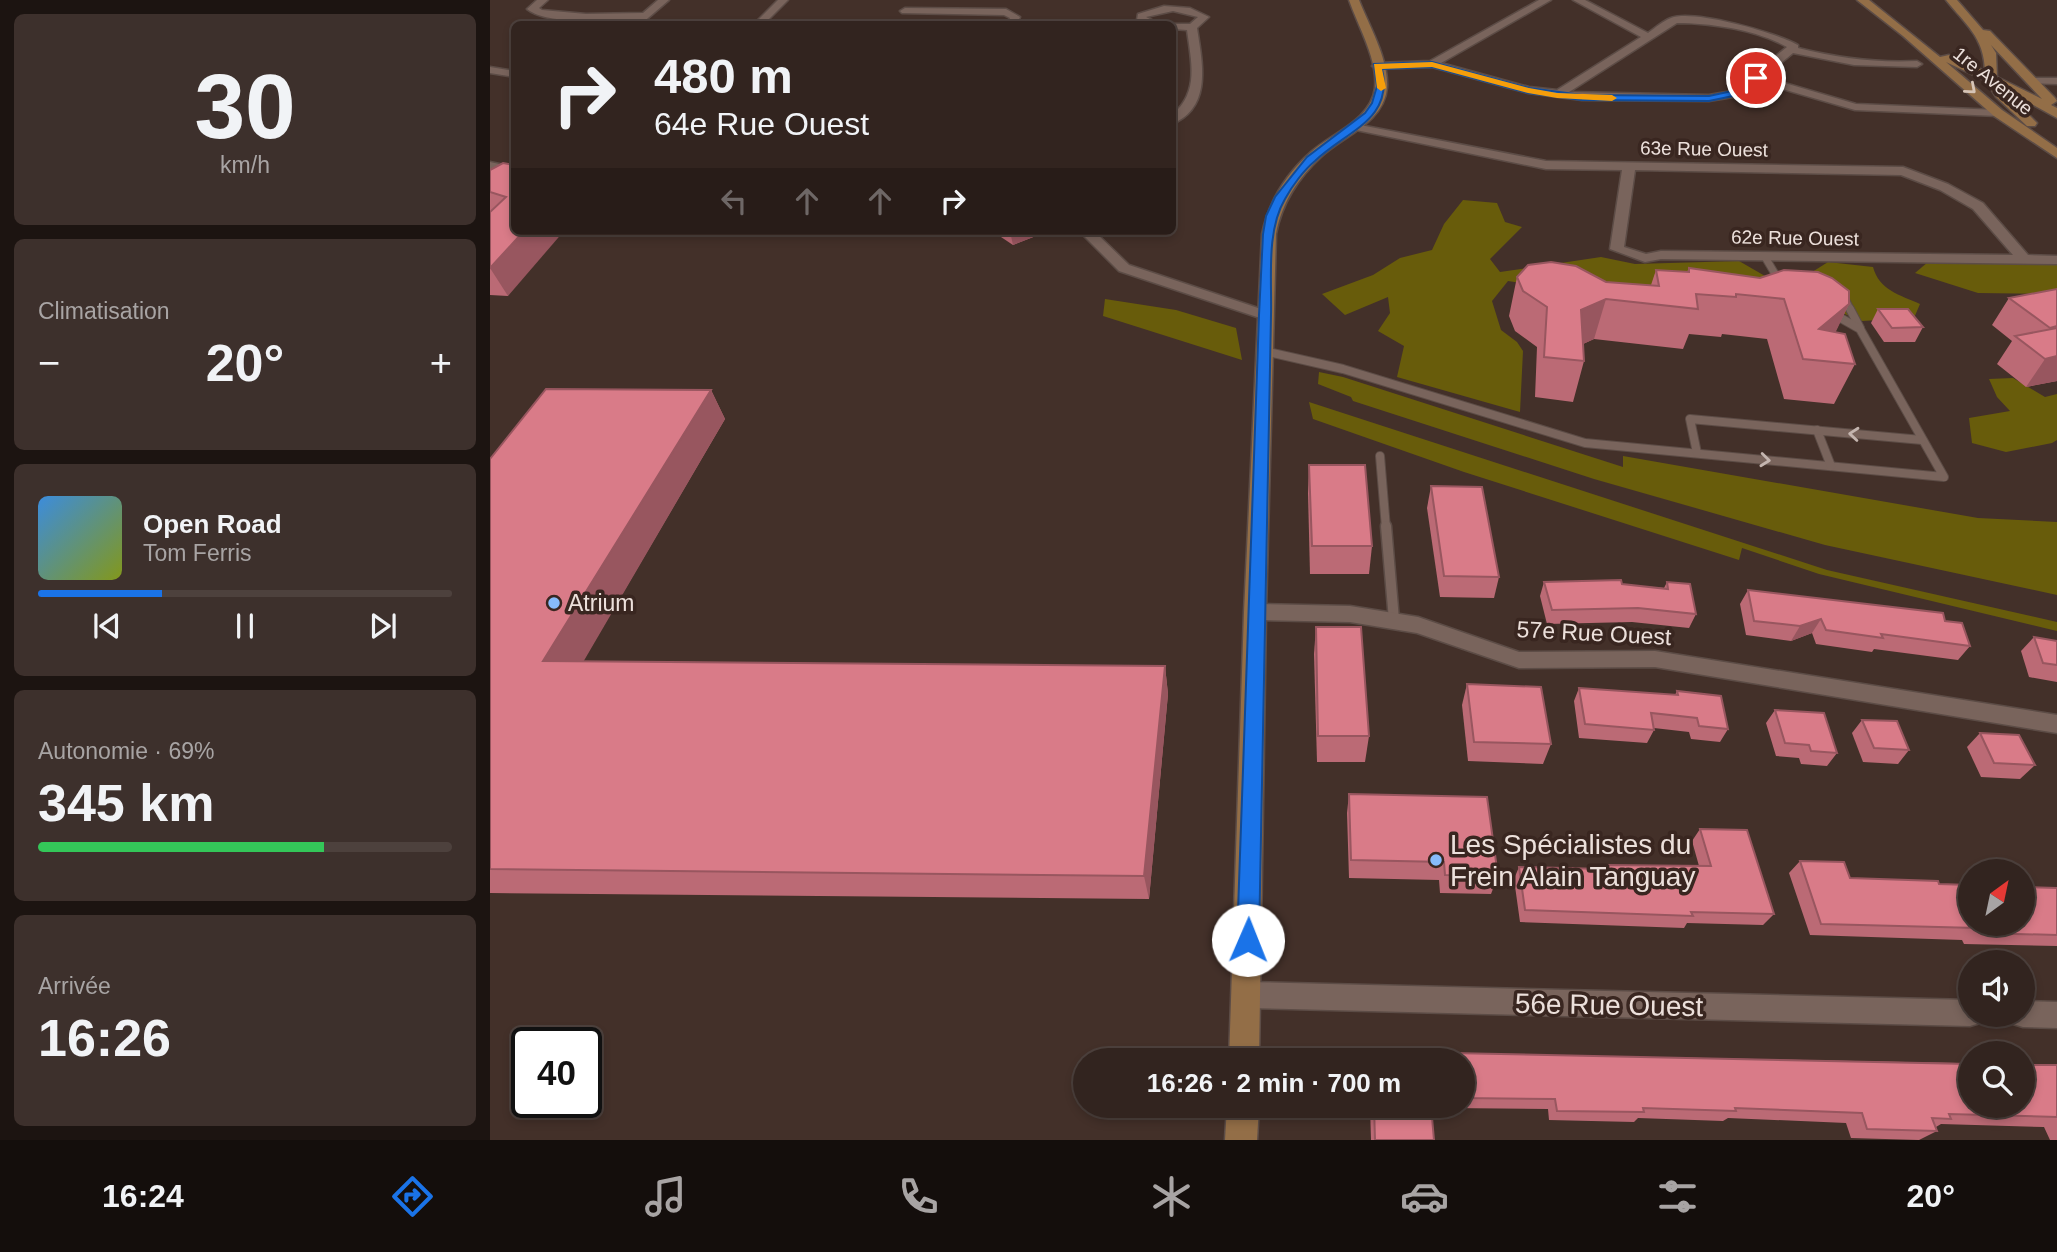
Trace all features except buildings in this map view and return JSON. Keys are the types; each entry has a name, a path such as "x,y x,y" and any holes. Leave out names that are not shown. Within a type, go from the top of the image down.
{"street":[{"path":"544,0 532,9 552,15 646,16"},
{"path":"639,21 664,0"},
{"path":"762,21 783,0"},
{"path":"913,0 902,14 1006,12 1015,17 1013,21"},
{"path":"1245,1048 1255,612 1269,234 1272,216 1280,197 1311,159 1355,127 1377,104 1382,86 1353,0"},
{"path":"1432,64 1546,0"},
{"path":"1578,0 1647,36"},
{"name":"1re Avenue","path":"1863,0 1907,34 1998,113 2057,154"},
{"path":"1951,0 1976,27 1990,53 1992,79 2000,94 2057,148"},
{"path":"1146,21 1141,16 1168,10 1201,14 1204,17 1192,27 1176,26"},
{"path":"1377,66 1432,64 1557,95 1709,98 1735,93 1794,47 1778,38 1692,19 1668,22 1557,95"},
{"path":"1176,117 1194,101 1198,89 1192,27"},
{"path":"1976,27 1988,34 2057,107"},
{"name":"1re Avenue","path":"1907,34 1942,56 2033,98 2057,114"},
{"path":"1792,50 1845,63 1891,66 1917,64"},
{"path":"490,70 511,74"},
{"path":"1756,78 1855,107 1998,113"},
{"path":"2031,81 2057,81"},
{"name":"63e Rue Ouest","path":"1355,127 1546,165 1903,171 1944,187 1978,205 2024,260"},
{"path":"490,166 511,170 490,181"},
{"name":"62e Rue Ouest","path":"1629,167 1617,249 1645,258 2057,260"},
{"path":"1090,235 1124,268 1265,315"},
{"name":"57e Rue Ouest","path":"1255,612 1350,614 1394,620 1418,625 1519,660 1655,659 2057,724"},
{"name":"56e Rue Ouest","path":"1247,995 1958,1013"},
{"path":"2035,1014 2057,1015"},
{"path":"1241,1140 1242,1118"}],"lane":[{"path":"1765,257 1779,282 1791,287"},
{"path":"1264,351 1343,369 1585,443 1944,477 1860,329 1838,284"},
{"path":"1824,314 1860,329"},
{"path":"1697,453 1690,419 1922,440"},
{"path":"1817,430 1831,466"},
{"path":"1380,456 1394,620"}],"shaded area":[{"path":"1463,200 1497,203 1505,222 1522,227 1490,259 1500,272 1601,257 1635,264 1739,261 1765,276 1778,295 1645,301 1508,281 1492,301 1501,330 1517,342 1523,351 1520,412 1397,377 1404,346 1378,331 1390,313 1388,297 1345,315 1322,294 1373,275 1400,258 1432,250 1444,224"},
{"path":"2057,261 2057,294 1978,293 1915,273 1928,262"},
{"path":"1828,262 1873,267 1885,286 1920,304 1914,318 1862,321 1832,309 1809,274"},
{"path":"1105,299 1176,310 1236,328 1242,360 1103,316"},
{"path":"1319,372 1343,377 1623,467 1623,456 1978,518 2057,522 2057,595 1825,545 1594,479 1353,401 1351,397 1318,384"},
{"path":"2013,378 2045,397 2057,394 2057,440 2006,452 1972,443 1969,418 2010,411 1997,397 1989,379"},
{"path":"1309,402 1827,570 2057,622 2057,631 1819,574 1742,548 1739,560 1464,472 1313,419"}],"slow traffic":[{"path":"1381,88 1377,66 1432,64 1528,90 1557,95 1612,98"}],"place":[{"name":"Atrium","path":"554,603"},
{"name":"Les Spécialistes du Frein Alain Tanguay","path":"1436,860"}],"route":[{"path":"1248,940 1265,315 1269,234 1272,216 1280,197 1311,159 1355,127 1377,104 1382,86 1377,66 1432,64 1528,90 1582,97 1724,97 1735,93 1756,78"}]}
